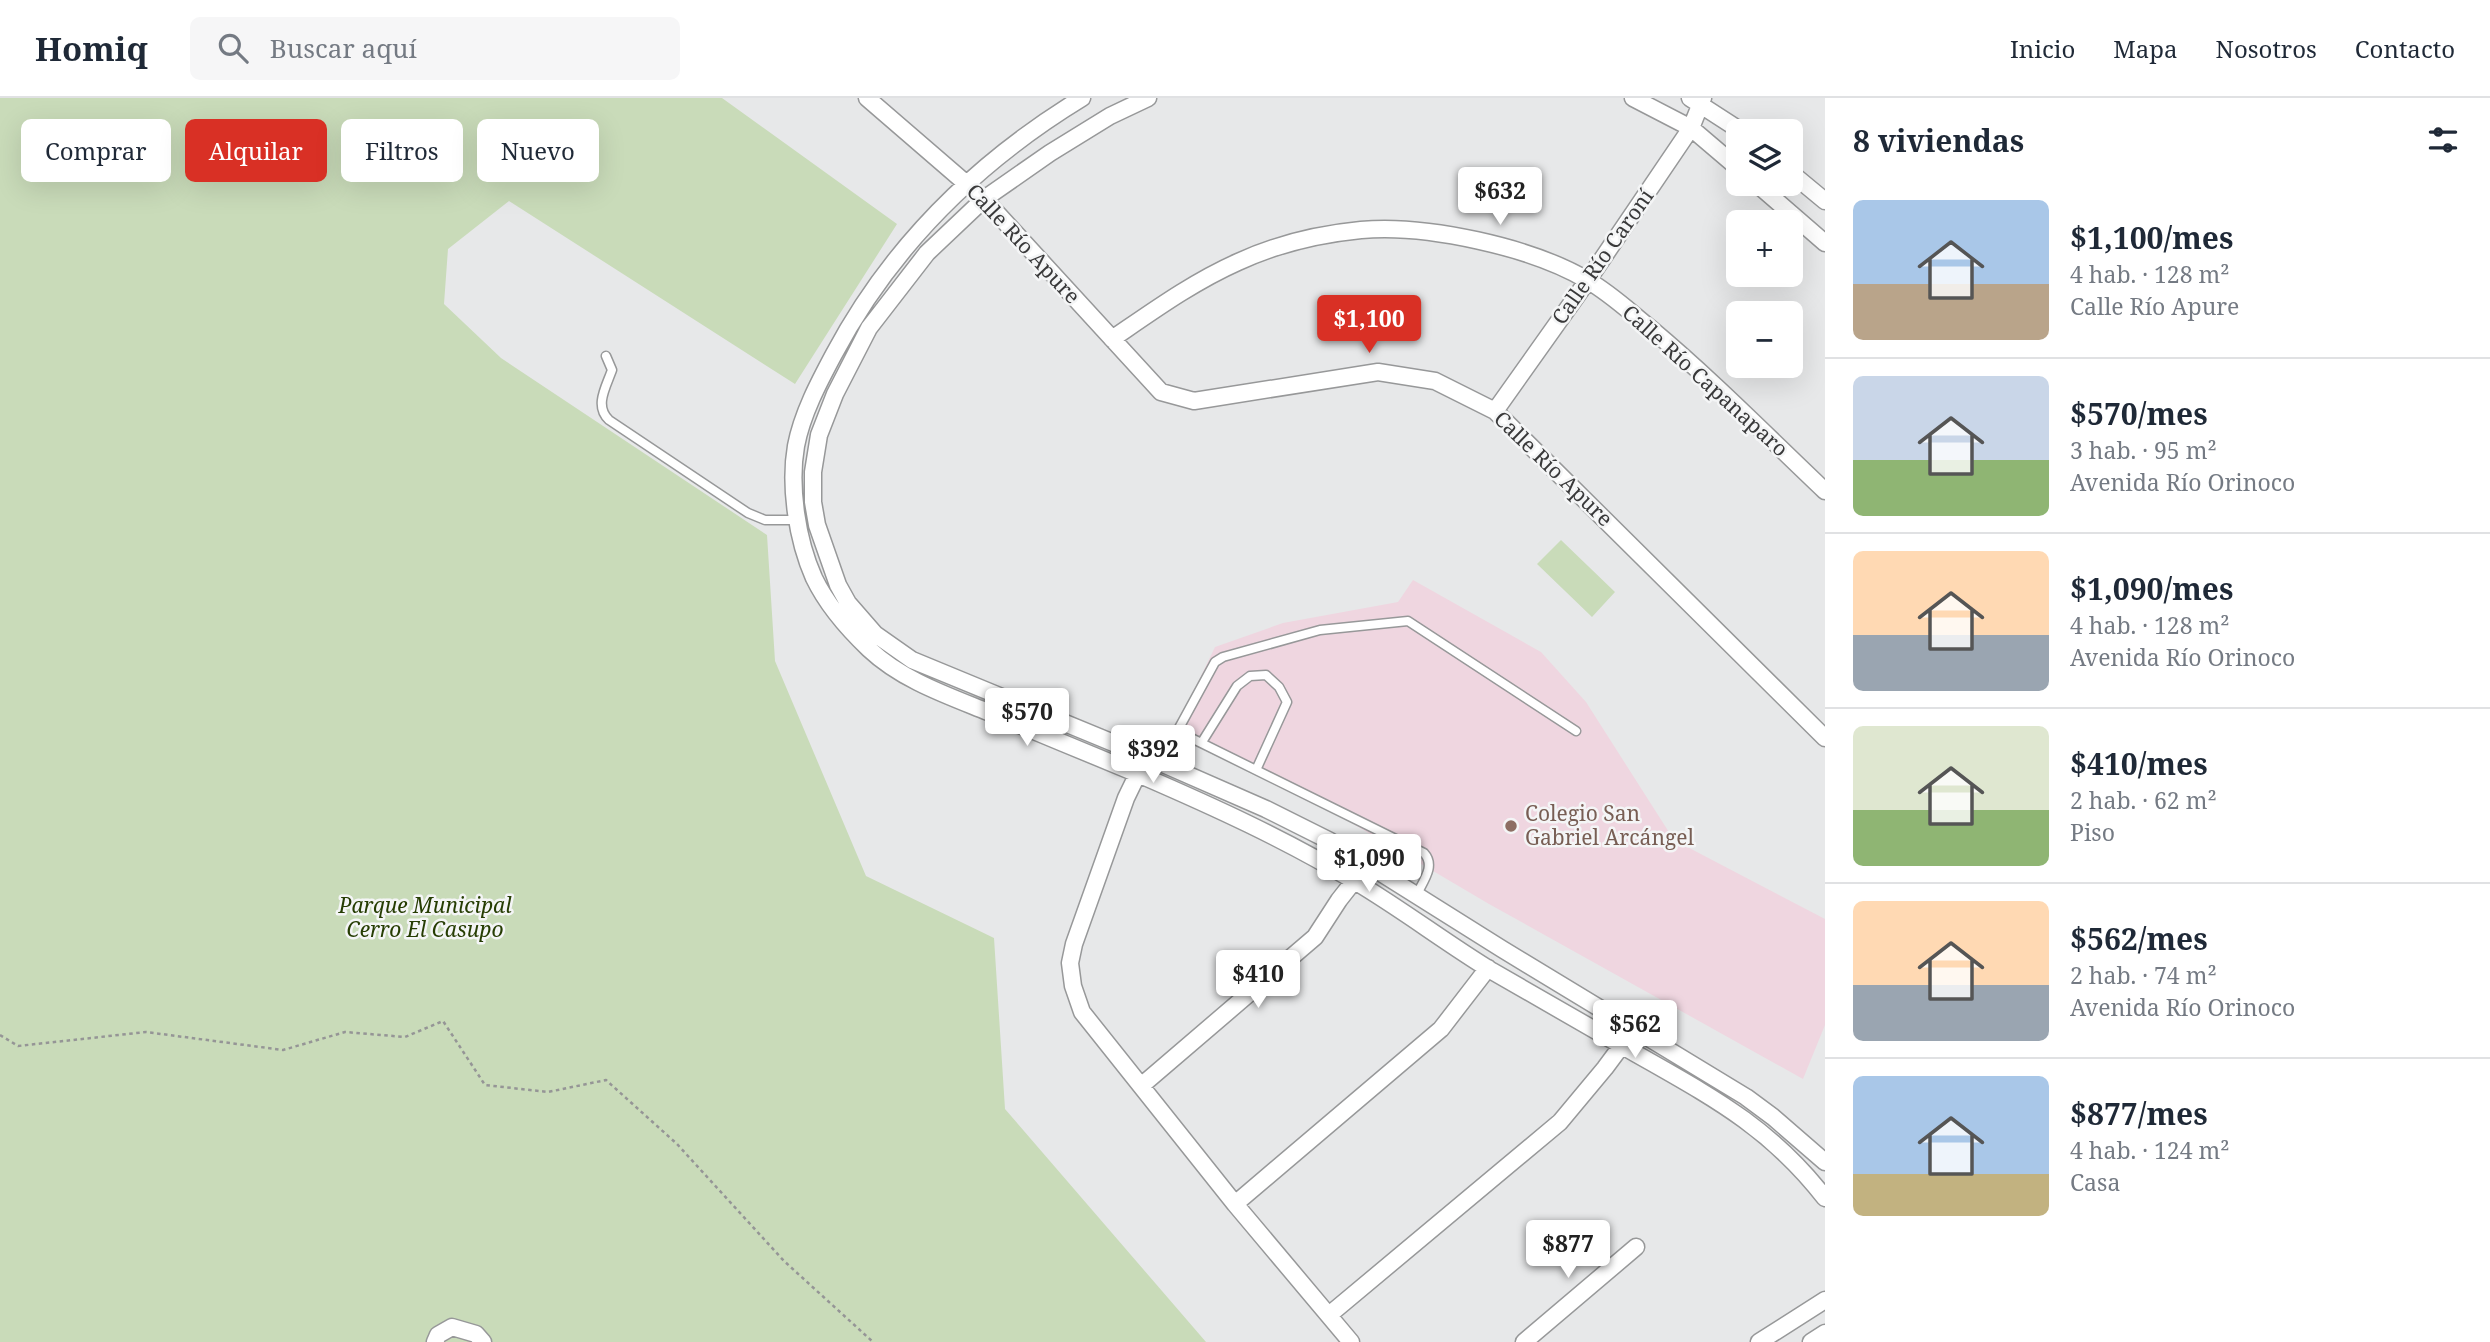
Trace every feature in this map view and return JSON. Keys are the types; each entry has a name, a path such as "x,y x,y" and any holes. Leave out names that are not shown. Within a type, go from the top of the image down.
{"street":[{"name":"Calle Río Apure","path":"867,98 984,199 1161,391 1194,401 1378,372 1435,381 1496,411 1825,738"},
{"path":"1082,98 1031,131 928,219 880,278 839,343 821,379 797,443 793,495 797,520 814,578 831,606 844,624 873,653 1145,756 1266,809 1330,841 1746,1097 1773,1116 1825,1162"},
{"path":"1148,98 1110,116 1050,153 984,199 927,253 869,328 835,394 819,435 813,472 813,502 817,525 838,585 861,620 924,686 1138,774 1254,826 1356,881 1488,968 1747,1120 1780,1147 1825,1198"},
{"path":"1633,98 1691,128 1726,157"},
{"path":"1698,100 1726,120"},
{"name":"Calle Río Caroní","path":"1496,411 1691,128 1698,100"},
{"path":"1803,183 1825,201"},
{"path":"1771,196 1825,243"},
{"name":"Calle Río Capanaparo","path":"1112,340 1190,286 1239,261 1278,247 1322,236 1364,230 1468,237 1555,264 1588,280 1684,357 1825,491"},
{"path":"805,417 824,424"},
{"path":"1145,756 1126,798 1074,944 1070,963 1073,986 1082,1012 1235,1204 1351,1342"},
{"path":"1141,1086 1315,937 1366,863"},
{"path":"1235,1204 1441,1029 1488,968"},
{"path":"1329,1315 1560,1122 1623,1046 1632,1029"},
{"path":"1524,1342 1636,1247"},
{"path":"1759,1342 1825,1300"},
{"path":"435,1342 438,1335 452,1327 476,1334 483,1342"},
{"path":"1811,1342 1825,1333"}],"lane":[{"path":"606,356 612,370 602,398 603,415 748,513 765,520 797,520"},
{"path":"1160,763 1211,667 1223,657 1320,630 1408,621 1576,731"},
{"path":"1202,742 1237,685 1250,676 1266,675 1279,687 1287,702 1256,770"},
{"path":"1177,731 1424,853 1431,865 1416,896"}],"path":[{"path":"0,1035 18,1046 146,1032 283,1050 345,1032 405,1037 443,1021 485,1085 548,1092 606,1080 677,1144 784,1261 873,1342"}],"shaded area":[{"name":"Colegio San Gabriel Arcángel","path":"1413,580 1541,652 1586,702 1674,840 1825,919 1825,1025 1803,1079 1489,904 1333,812 1255,772 1172,736 1215,647 1283,623 1398,602"}],"green space":[{"name":"Parque Municipal Cerro El Casupo","path":"0,98 722,98 897,224 795,384 509,201 448,249 444,304 501,358 767,535 775,661 866,876 994,938 1005,1109 1206,1342 0,1342"},
{"path":"1561,540 1615,592 1592,617 1537,564"}],"place":[{"name":"Colegio San Gabriel Arcángel","path":"1511,826"}]}
